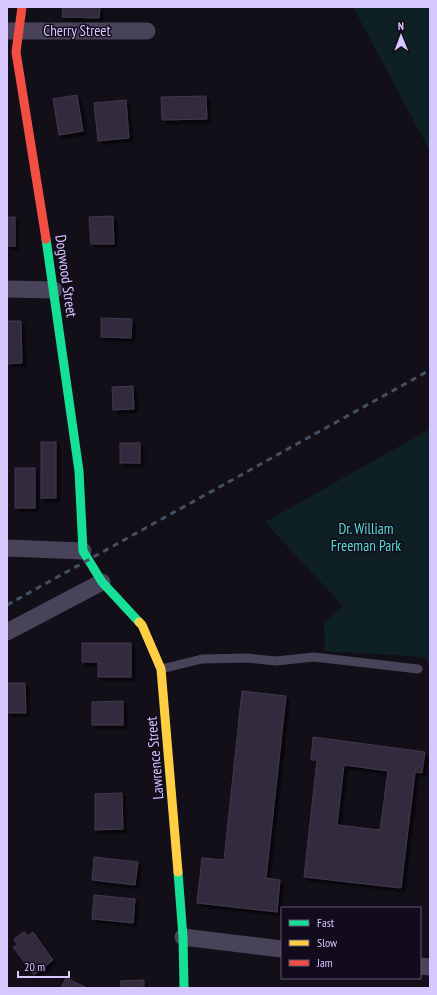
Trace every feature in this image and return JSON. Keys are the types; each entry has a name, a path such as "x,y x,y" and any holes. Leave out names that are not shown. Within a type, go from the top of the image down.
{"street":[{"name":"Dogwood Street","path":"22,7 13,31 54,290 79,471 83,551"},
{"name":"Cherry Street","path":"13,31 147,31"},
{"path":"7,288 54,290"},
{"path":"7,548 83,551"},
{"name":"Lawrence Street","path":"83,551 102,582 142,625 162,669 183,937 184,988"},
{"path":"7,632 102,582"},
{"path":"183,937 281,949"}],"lane":[{"path":"162,669 202,659 247,658 276,661 314,657 418,669"}],"green space":[{"path":"353,7 430,7 430,151"},
{"name":"Dr. William Freeman Park","path":"430,429 430,666 424,657 325,651 324,624 343,606 265,522"}],"building":[{"path":"63,7 100,7 99,18 62,17"},
{"path":"77,95 83,131 59,135 53,99"},
{"path":"206,96 207,119 162,120 161,97"},
{"path":"126,100 129,138 98,141 94,103"},
{"path":"113,216 114,244 91,244 89,217"},
{"path":"7,217 15,217 15,246 7,246"},
{"path":"101,318 132,319 131,338 101,337"},
{"path":"7,321 21,321 22,363 7,364"},
{"path":"133,386 134,409 113,410 112,387"},
{"path":"41,442 56,442 56,498 41,498"},
{"path":"120,443 140,443 140,463 120,463"},
{"path":"15,468 35,468 35,508 15,508"},
{"path":"82,643 131,643 131,677 98,677 98,662 82,662"},
{"path":"7,683 25,683 26,713 7,713"},
{"path":"242,691 286,696 266,878 280,880 277,912 197,903 202,858 224,860"},
{"path":"123,701 123,725 92,725 92,702"},
{"path":"313,737 425,752 422,773 415,772 401,888 304,877 317,760 311,760","holes":["344,765 388,771 380,830 337,825"]},
{"path":"122,793 123,829 95,830 95,794"},
{"path":"94,857 138,862 135,885 92,880"},
{"path":"94,895 135,899 133,923 92,919"},
{"path":"24,932 28,936 33,932 53,960 34,975 13,947 17,945 14,939"},
{"path":"66,978 87,988 61,988"},
{"path":"144,980 144,988 121,988 120,981"}],"railway":[{"path":"7,605 430,370"}],"traffic: fast":[{"path":"46,239 79,471 83,551 102,582 139,622"},
{"path":"178,872 183,937 184,988"}],"traffic: slow":[{"path":"139,622 142,625 161,669 178,872"}],"traffic: jam":[{"path":"22,7 16,52 46,239"}]}
